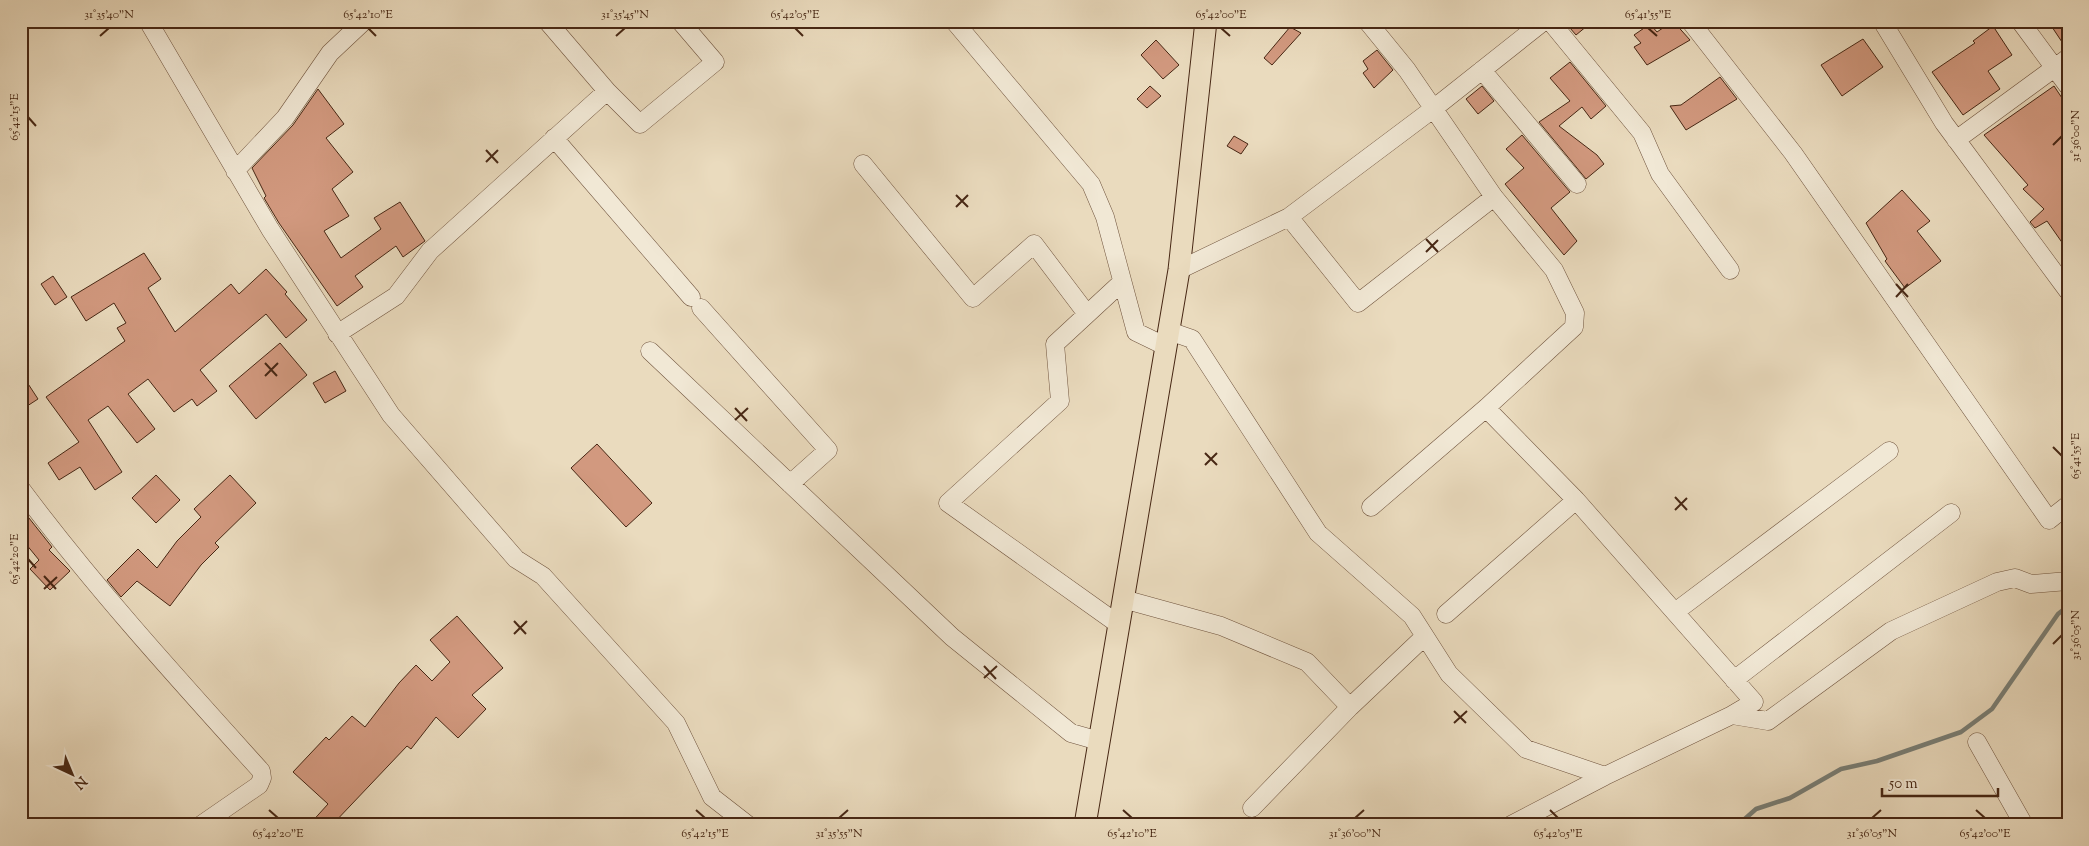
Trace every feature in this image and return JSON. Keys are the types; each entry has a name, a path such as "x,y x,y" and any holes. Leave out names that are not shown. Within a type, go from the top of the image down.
{"main road":[{"path":"1085,825 1179,270 1206,21"}],"street":[{"path":"148,21 235,170 337,334 391,415 516,559 543,576 676,723 712,797 748,825"},
{"path":"235,170 286,118 330,53 364,21"},
{"path":"546,21 607,91 640,124 715,62 680,21"},
{"path":"954,21 1091,184 1105,217 1136,332 1168,339 1192,339 1318,532 1412,616 1424,638 1449,674 1526,749 1605,776"},
{"path":"1367,21 1407,70 1494,197 1554,270 1574,313 1574,327 1486,408 1371,507"},
{"path":"1179,270 1289,217 1433,109 1544,21"},
{"path":"1550,21 1642,133 1660,174 1730,270"},
{"path":"1690,21 1793,153 2049,520 2068,505"},
{"path":"1882,21 1944,123 2068,291"},
{"path":"2020,21 2061,63 2068,86"},
{"path":"1956,140 2061,63"},
{"path":"1482,70 1577,184"},
{"path":"337,334 396,296 430,251 607,91"},
{"path":"554,138 696,303 828,450 790,484"},
{"path":"863,164 973,298 1034,244 1087,314"},
{"path":"1289,217 1358,304 1494,197"},
{"path":"1118,624 948,503 1060,401 1055,344 1122,282"},
{"path":"650,351 952,637 1071,733 1099,741"},
{"path":"1486,408 1576,500 1754,702 1732,715 1605,776 1511,825"},
{"path":"1675,612 1888,452"},
{"path":"21,489 112,606 261,771 262,778 259,785 202,825"},
{"path":"1446,614 1576,500"},
{"path":"1734,680 1951,513"},
{"path":"1732,715 1768,721 1891,631 1997,582 2015,578 2031,584 2068,581"},
{"path":"1123,599 1221,626 1307,662 1350,707"},
{"path":"1252,808 1350,707 1424,638"},
{"path":"1977,742 2024,825"}],"building":[{"path":"1564,21 1593,21 1576,35"},
{"path":"1673,21 1690,40 1647,65 1634,47 1641,43 1634,35 1650,24 1657,32"},
{"path":"2048,21 2068,21 2068,48 2066,48"},
{"path":"1993,26 2012,55 1988,71 2000,89 1963,115 1932,72 1975,43 1973,41"},
{"path":"1290,27 1301,33 1272,65 1264,58"},
{"path":"1863,39 1883,67 1842,96 1821,65"},
{"path":"1156,40 1179,65 1163,79 1141,55"},
{"path":"1377,50 1393,70 1374,88 1363,73 1368,69 1363,61"},
{"path":"1570,62 1606,106 1591,119 1582,107 1559,126 1597,155 1604,164 1586,179 1539,122 1570,101 1550,78"},
{"path":"1720,77 1737,99 1686,130 1670,106 1681,105"},
{"path":"1150,86 1161,96 1147,108 1137,99"},
{"path":"1482,86 1494,101 1478,114 1466,99"},
{"path":"2054,86 2068,107 2068,251 2047,221 2035,228 2030,222 2044,209 2023,189 2028,185 1984,135"},
{"path":"318,89 344,124 326,138 353,172 332,189 349,216 324,231 341,258 381,229 374,218 400,202 425,241 403,257 396,246 355,276 363,287 337,306 279,223 264,198 266,196 252,168 293,125"},
{"path":"1522,135 1570,192 1551,208 1577,241 1564,255 1505,184 1524,168 1506,149"},
{"path":"1234,136 1248,144 1241,154 1227,146"},
{"path":"1902,190 1930,221 1917,231 1941,261 1905,288 1885,261 1887,259 1866,223"},
{"path":"144,253 161,279 148,288 175,332 231,284 239,294 266,269 287,292 285,294 307,320 286,338 266,314 200,370 217,391 197,406 192,399 174,412 148,379 128,394 155,429 137,443 108,406 88,420 122,472 95,490 80,467 59,480 48,463 79,442 46,397 125,341 117,328 126,323 114,303 86,321 71,297"},
{"path":"53,276 67,297 55,305 41,284"},
{"path":"280,343 307,375 256,419 229,386"},
{"path":"335,371 346,391 325,403 313,383"},
{"path":"21,373 38,399 21,410"},
{"path":"597,444 652,503 626,527 571,468"},
{"path":"156,475 180,500 156,523 132,498"},
{"path":"230,475 256,503 215,543 219,547 201,565 170,606 137,581 121,597 107,580 138,549 157,568 177,541 201,517 194,509"},
{"path":"21,508 52,547 49,550 70,571 50,590 30,569 39,560 21,538"},
{"path":"457,616 503,668 472,695 486,709 458,738 436,717 411,749 407,746 332,825 309,825 328,804 293,772 326,737 329,740 352,716 365,727 399,683 416,665 432,681 450,662 430,640"}],"waterway":[{"path":"1738,825 1756,809 1790,798 1841,769 1877,761 1961,732 1992,709 2058,614 2068,606"}]}
